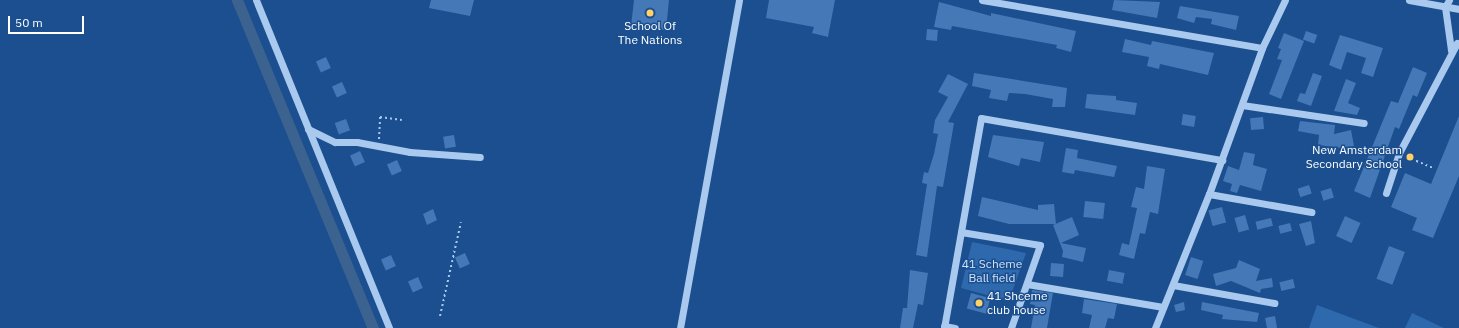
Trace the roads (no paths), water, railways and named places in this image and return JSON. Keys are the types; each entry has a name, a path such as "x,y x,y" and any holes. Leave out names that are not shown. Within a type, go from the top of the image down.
{"street":[{"path":"256,0 389,328"},
{"path":"680,328 739,0"},
{"path":"982,0 1262,48"},
{"path":"1154,328 1173,285 1209,194 1262,48 1285,0"},
{"path":"1409,0 1447,4 1459,10"},
{"path":"1386,193 1400,154 1457,43 1451,50 1447,4"},
{"path":"1242,105 1364,123"},
{"path":"955,328 944,327 981,118 1222,160"},
{"path":"308,129 334,142 379,144 410,152 480,157"},
{"path":"1209,194 1311,212"},
{"path":"961,232 1040,245 1011,328"},
{"path":"1027,284 1163,307"},
{"path":"1173,285 1274,304"}],"waterway":[{"path":"237,0 373,328"}],"place":[{"name":"School Of The Nations","path":"650,13"},
{"name":"New Amsterdam Secondary School","path":"1410,157"},
{"name":"41 Shceme club house","path":"979,303"}],"park label":[{"name":"41 Scheme Ball field","path":"992,271"}]}
